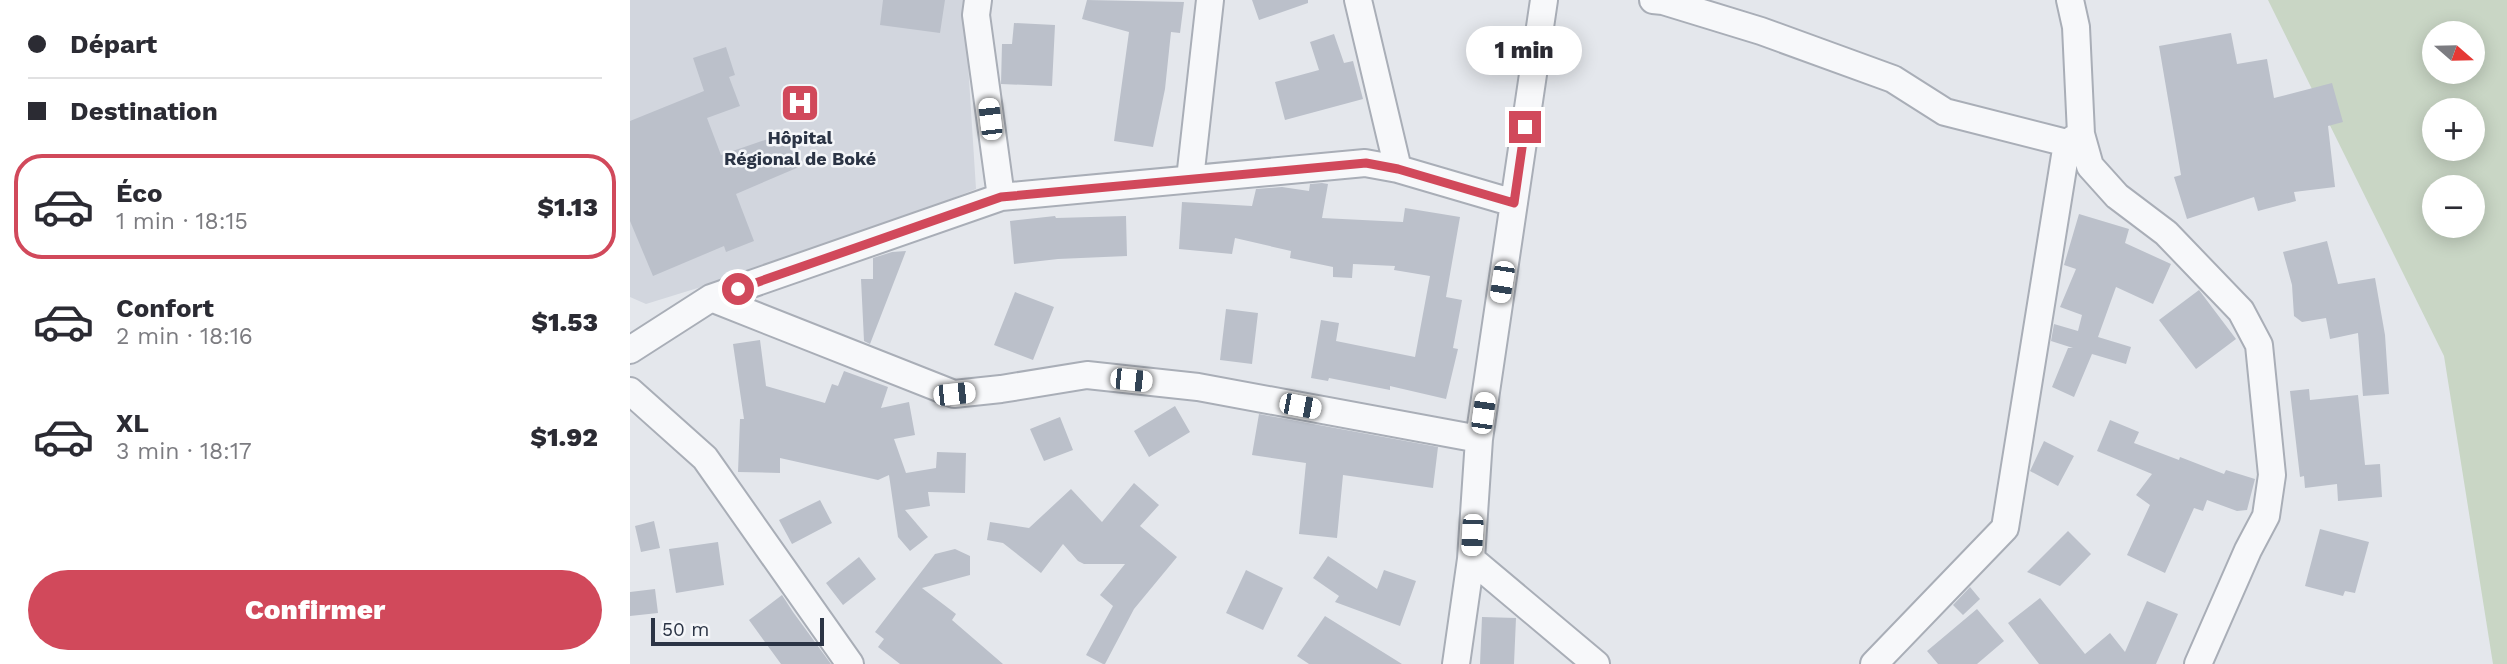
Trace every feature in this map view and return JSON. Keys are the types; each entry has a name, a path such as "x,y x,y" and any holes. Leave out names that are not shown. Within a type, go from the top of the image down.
{"street":[{"path":"978,0 976,15 1001,197"},
{"path":"1190,179 1210,0"},
{"path":"1358,0 1398,169"},
{"path":"1456,664 1471,559 1479,439 1544,0"},
{"path":"1653,0 1761,31 1894,79 1945,112 2074,139 2091,166 2117,196 2166,233 2241,312 2259,345 2272,474 2266,516 2248,550 2198,664"},
{"path":"1874,664 2005,528 2074,139 2076,27 2070,0"},
{"path":"630,350 711,298 1001,197 1366,163 1398,169 1514,203"},
{"path":"711,298 954,394 1087,375 1198,387 1479,439"},
{"path":"630,391 705,458 850,664"},
{"path":"1471,559 1596,664"}],"shaded area":[{"name":"Hôpital Régional de Boké","path":"630,0 966,0 976,189 830,247 646,304 630,297"}],"green space":[{"path":"2268,0 2507,0 2507,664 2493,664 2444,356"}],"building":[{"path":"883,0 945,0 940,33 880,25"},
{"path":"1087,0 1184,2 1180,33 1171,32 1165,89 1153,147 1114,141 1129,32 1082,19"},
{"path":"1252,0 1308,0 1308,3 1259,20"},
{"path":"1014,23 1055,25 1052,86 1001,84 1002,44 1012,44"},
{"path":"2231,33 2237,64 2267,59 2274,98 2332,83 2343,122 2328,126 2335,187 2294,192 2296,201 2258,211 2254,197 2187,219 2174,177 2181,175 2159,46"},
{"path":"1334,34 1344,63 1353,61 1363,99 1285,120 1275,82 1319,70 1310,42"},
{"path":"726,47 735,75 729,77 740,106 707,118 721,155 784,131 799,167 736,194 754,241 726,252 724,246 653,276 630,221 630,121 704,91 693,58"},
{"path":"1310,184 1328,184 1322,218 1403,222 1405,208 1460,217 1446,297 1462,300 1453,348 1458,349 1446,399 1390,386 1390,390 1329,378 1328,381 1311,378 1321,320 1339,323 1336,341 1415,357 1430,276 1394,270 1395,266 1353,264 1352,278 1333,277 1333,267 1290,258 1291,251 1235,238 1232,254 1179,249 1182,202 1252,206 1256,189 1282,187 1309,191"},
{"path":"2079,214 2129,229 2125,243 2171,264 2153,304 2116,287 2098,337 2131,347 2126,364 2092,354 2074,397 2052,387 2068,348 2073,348 2051,341 2054,324 2078,331 2082,315 2060,307 2076,269 2064,265"},
{"path":"1055,216 1126,216 1127,256 1014,264 1010,221"},
{"path":"2327,241 2338,284 2375,278 2385,335 2389,394 2363,396 2358,333 2330,339 2326,318 2302,322 2294,316 2292,285 2283,252"},
{"path":"906,251 870,344 864,341 861,279 873,279 873,258"},
{"path":"2199,290 2236,339 2196,369 2159,320"},
{"path":"1015,292 1054,307 1033,360 994,345"},
{"path":"1226,309 1258,313 1252,364 1220,360"},
{"path":"760,340 766,386 825,403 832,384 838,386 844,371 888,387 881,408 909,402 915,435 894,439 906,473 936,468 937,452 966,453 965,493 928,492 930,506 905,510 928,537 910,551 898,537 889,475 878,480 780,458 780,473 738,472 740,419 744,419 733,344"},
{"path":"2309,389 2310,400 2358,395 2365,465 2380,464 2382,497 2338,501 2337,484 2305,488 2304,476 2300,477 2290,391"},
{"path":"1175,406 1190,432 1149,457 1134,431"},
{"path":"1259,414 1438,447 1433,488 1343,475 1337,538 1299,534 1306,463 1252,455"},
{"path":"1060,417 1073,450 1044,461 1030,429"},
{"path":"2110,420 2139,432 2134,443 2224,474 2226,470 2255,479 2247,510 2237,511 2207,500 2203,511 2194,508 2165,573 2127,555 2150,505 2136,495 2152,474 2097,451"},
{"path":"2044,441 2074,456 2058,486 2030,471"},
{"path":"1134,483 1159,505 1140,526 1177,557 1134,609 1103,664 1086,655 1113,606 1100,595 1125,564 1084,564 1063,544 1041,573 1003,543 987,540 990,522 1029,528 1071,489 1102,522"},
{"path":"820,500 832,523 792,544 779,520"},
{"path":"654,521 660,548 641,552 635,526"},
{"path":"2320,529 2369,542 2355,593 2345,591 2343,596 2305,586"},
{"path":"2068,531 2091,554 2060,586 2027,572"},
{"path":"718,542 724,585 676,593 669,549"},
{"path":"955,549 970,556 970,575 922,588 956,614 952,620 1003,664 900,664 878,647 884,639 875,632 935,554"},
{"path":"1328,556 1377,589 1384,570 1416,581 1400,626 1335,602 1339,596 1313,578"},
{"path":"859,557 876,579 843,605 826,583"},
{"path":"1246,570 1283,588 1263,630 1226,613"},
{"path":"1970,587 1980,599 1963,615 1953,605"},
{"path":"655,589 658,613 630,616 630,592"},
{"path":"782,595 831,664 781,664 749,620"},
{"path":"2040,598 2085,654 2110,633 2125,652 2147,601 2178,614 2156,664 2039,664 2008,623"},
{"path":"1977,609 2004,641 1977,664 1938,664 1927,651"},
{"path":"1325,616 1402,664 1309,664 1297,656"},
{"path":"1482,617 1516,618 1514,664 1480,664"}],"place":[{"name":"Hôpital Régional de Boké","path":"800,103"}],"route":[{"path":"738,289 1001,197 1366,163 1398,169 1514,203 1525,127"}]}
